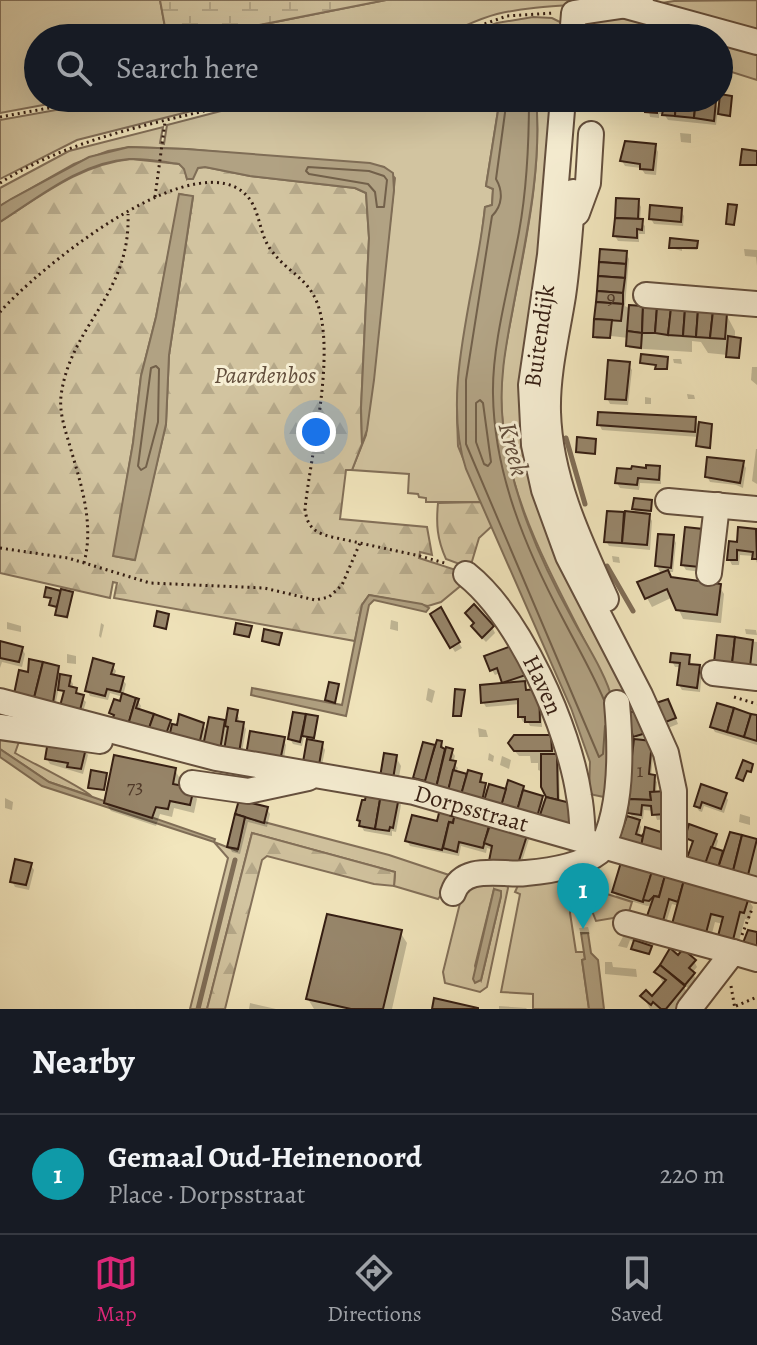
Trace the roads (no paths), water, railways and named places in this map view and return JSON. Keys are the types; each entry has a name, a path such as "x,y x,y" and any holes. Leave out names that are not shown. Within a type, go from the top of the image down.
{"street":[{"path":"573,24 574,13 659,0"},
{"path":"626,6 679,24"},
{"path":"733,40 757,42"},
{"name":"Buitendijk","path":"562,112 550,255 532,370 531,425 544,490 568,556 662,742 671,773 675,809 674,865"},
{"name":"Buitendijk","path":"574,112 570,226 549,390 550,434 557,476 567,509 630,649 639,678 640,695"},
{"name":"Buitendijk","path":"570,226 585,193 591,134"},
{"path":"646,295 757,304"},
{"path":"668,501 757,509"},
{"path":"709,573 717,505"},
{"name":"Haven","path":"466,574 500,608 544,687 570,756 581,815 593,842"},
{"path":"714,673 757,678"},
{"name":"Dorpsstraat","path":"0,701 253,765 414,792 674,865 755,898"},
{"path":"453,893 456,885 467,876 527,873 592,857 593,842 611,818 620,754 617,703"},
{"name":"Dorpsstraat","path":"0,727 132,746 182,749"},
{"path":"192,783 248,791 320,774"},
{"path":"581,815 611,818"},
{"path":"626,923 757,959"},
{"path":"689,1009 733,952"}],"water":[{"path":"498,112 537,112 532,198 504,360 503,424 512,475 537,548 610,691 613,736 604,797 589,794 590,762 571,708 466,469 459,439 458,373 485,207 492,205 493,189 486,186"},
{"path":"129,147 370,163 393,173 394,190 374,380 362,444 369,238 366,193 355,188 250,176 205,167 198,168 193,179 187,179 179,164 129,159 77,174 0,222 0,206 11,199 89,157"},
{"path":"179,194 193,196 169,355 166,424 135,560 113,556 141,376 156,317"},
{"path":"369,595 422,604 429,608 426,612 374,600 369,605 346,716 251,695 252,688 342,705 362,605"},
{"path":"0,749 49,782 215,839 214,842 42,786 0,757"},
{"path":"494,889 501,891 501,896 481,980 475,983 473,979"},
{"path":"581,933 588,933 591,953 598,960 604,1009 589,1009"}],"waterway":[{"path":"566,438 585,504"},
{"path":"607,566 633,611"},
{"path":"198,1009 235,860"}],"place":[{"name":"Gemaal Oud-Heinenoord","path":"583,929"}],"park label":[{"name":"Paardenbos","path":"265,375"}],"water label":[{"name":"Kreek","path":"514,449"}]}
